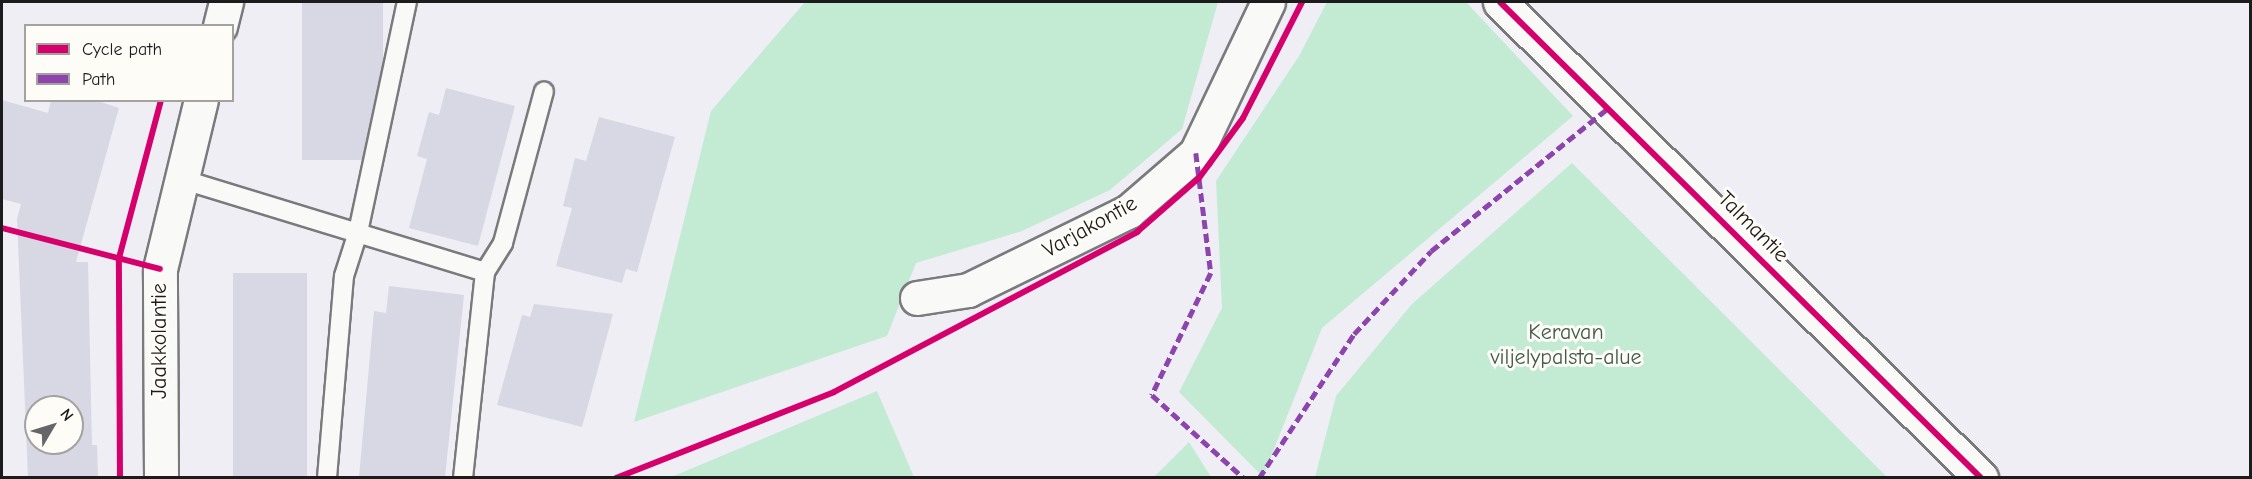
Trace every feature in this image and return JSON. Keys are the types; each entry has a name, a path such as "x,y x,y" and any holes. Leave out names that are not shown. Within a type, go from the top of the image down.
{"street":[{"path":"220,24 226,2"},
{"name":"Varjakontie","path":"917,298 968,291 1129,211 1196,153 1268,2"},
{"name":"Talmantie","path":"1500,2 1981,477"},
{"name":"Jaakkolantie","path":"161,477 160,269 200,102"}],"lane":[{"path":"327,477 344,276 358,232 407,2"},
{"path":"463,477 485,272 503,243 544,91"},
{"path":"181,179 485,272"}],"green space":[{"path":"805,2 1218,2 1182,129 1110,190 1022,231 916,263 887,336 634,422 711,111"},
{"path":"1327,2 1466,2 1573,116 1322,328 1263,477 1179,392 1222,308 1216,181 1299,56"},
{"name":"Keravan viljelypalsta-alue","path":"1572,163 1887,477 1315,477 1336,396 1412,304"},
{"path":"877,391 914,477 671,477"},
{"path":"1189,442 1211,477 1154,477"}],"building":[{"path":"302,2 383,2 383,160 302,160"},
{"path":"446,88 515,106 478,246 409,228 427,159 417,156 429,112 439,115"},
{"path":"2,100 48,113 51,102 101,102 119,108 76,262 88,262 92,445 97,445 98,477 28,477 27,455 84,455 84,395 25,395 17,219 21,204 2,199"},
{"path":"599,117 675,137 637,272 626,269 622,283 556,266 572,208 563,206 575,158 586,161"},
{"path":"233,273 307,273 307,477 233,477"},
{"path":"389,286 464,295 445,477 359,477 374,311 386,313"},
{"path":"534,304 613,314 582,427 497,405 522,315 530,317"}],"marked path":[{"path":"1259,478 1354,334 1431,251 1607,109"},
{"path":"1196,153 1211,273 1152,395 1244,478"}],"cycle path":[{"path":"616,478 834,392 1137,232 1199,178 1243,118 1302,2"},
{"path":"1500,2 1981,478"},
{"path":"120,478 119,258 160,102"},
{"path":"2,228 160,269"}]}
